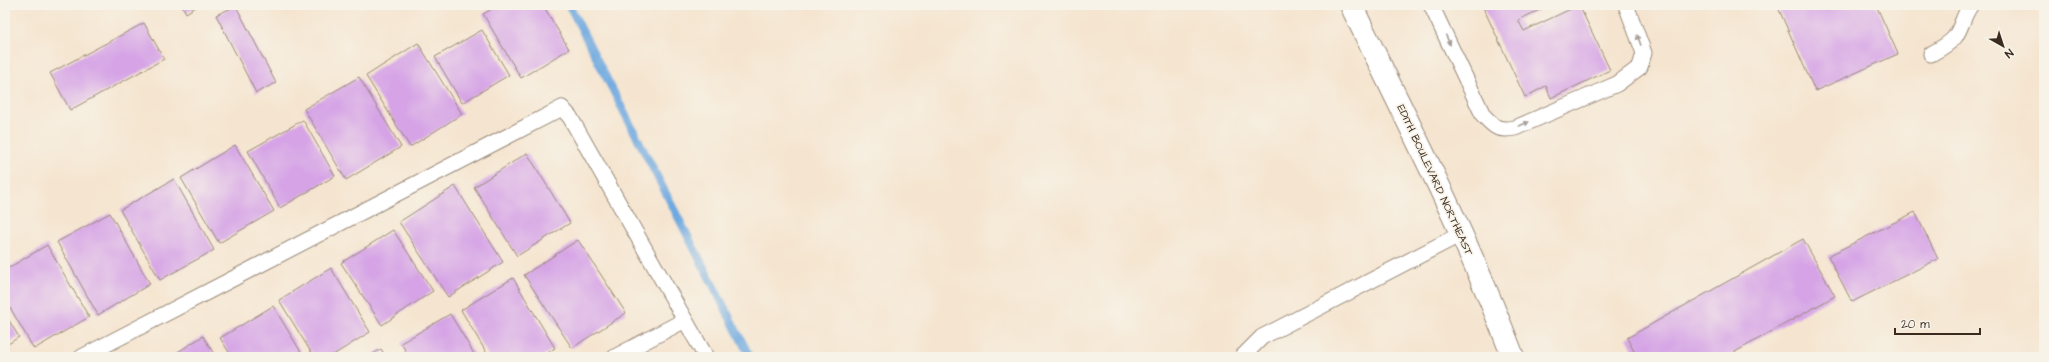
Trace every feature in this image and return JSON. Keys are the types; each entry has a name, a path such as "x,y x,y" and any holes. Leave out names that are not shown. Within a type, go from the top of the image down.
{"street":[{"name":"EDITH BOULEVARD NORTHEAST","path":"1351,5 1461,234 1513,357"}],"lane":[{"path":"1431,5 1483,115 1493,126 1502,130 1515,128 1617,84 1640,67 1644,53 1626,5"},
{"path":"1931,54 1945,46 1955,36 1964,13 1971,5"},
{"path":"82,357 562,108 570,117 706,357"},
{"path":"1242,357 1262,337 1461,234"},
{"path":"615,357 685,320"}],"building":[{"path":"182,5 199,5 186,13"},
{"path":"499,5 543,5 569,49 521,78 483,14"},
{"path":"1482,5 1550,5 1518,20 1524,31 1579,5 1610,70 1551,98 1546,86 1525,97"},
{"path":"1777,5 1876,5 1898,54 1815,91"},
{"path":"236,6 276,83 256,93 216,15"},
{"path":"144,23 164,59 70,110 50,73"},
{"path":"482,30 509,75 462,103 435,57"},
{"path":"418,43 462,114 410,147 366,76"},
{"path":"359,77 401,147 346,180 304,109"},
{"path":"303,120 335,176 280,208 248,151"},
{"path":"235,145 274,211 219,243 181,178"},
{"path":"527,153 570,223 517,256 474,187"},
{"path":"174,179 214,250 160,280 120,210"},
{"path":"455,186 503,262 448,297 399,222"},
{"path":"1915,212 1938,259 1852,302 1828,256"},
{"path":"110,213 150,284 98,315 57,242"},
{"path":"393,230 433,291 382,325 341,263"},
{"path":"1803,239 1835,296 1726,357 1637,357 1627,338"},
{"path":"578,240 626,313 572,348 524,275"},
{"path":"47,245 89,317 34,349 5,299 5,270"},
{"path":"331,268 370,332 330,357 314,357 279,300"},
{"path":"513,278 555,348 541,357 489,357 461,310"},
{"path":"273,306 304,357 232,357 220,338"},
{"path":"5,314 19,337 5,346"},
{"path":"450,314 476,357 409,357 401,343"},
{"path":"203,336 216,357 170,357"},
{"path":"381,349 386,357 368,357"}],"waterway":[{"path":"569,5 750,357"}]}
